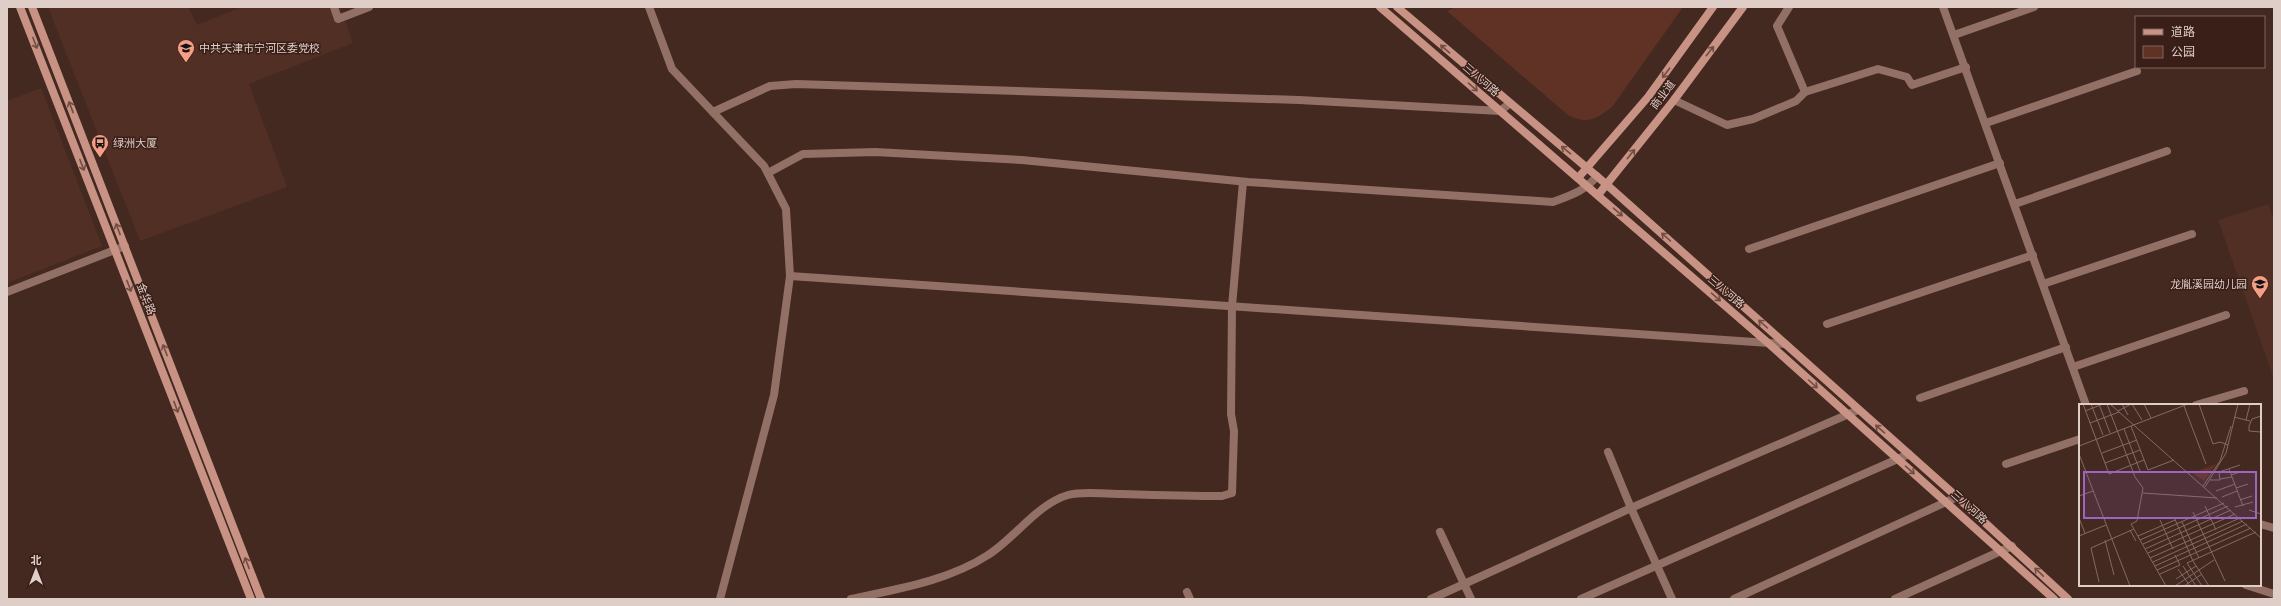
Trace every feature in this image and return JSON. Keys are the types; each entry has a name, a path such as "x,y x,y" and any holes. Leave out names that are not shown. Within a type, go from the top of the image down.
{"street":[{"name":"金华路","path":"20,7 250,599"},
{"name":"金华路","path":"32,7 261,599"},
{"path":"334,7 338,19 369,7"},
{"path":"649,7 672,69 764,166 786,209 790,276 774,395 720,599"},
{"name":"三八河路","path":"1380,7 1767,342 1948,502 2054,599"},
{"name":"三八河路","path":"1397,7 1509,104 1597,176 1858,410 1910,454 2068,599"},
{"name":"商业道","path":"1578,178 1648,97 1713,7"},
{"name":"商业道","path":"1598,195 1674,100 1743,7"},
{"path":"1789,7 1777,26 1805,92"},
{"path":"1943,7 1966,67 2086,404"},
{"path":"1954,35 2034,7"},
{"path":"1674,100 1727,125 1753,119 1796,101 1805,92 1878,69 1907,77 1912,85 1966,67"},
{"path":"1986,123 2137,71"},
{"path":"712,112 770,86 796,84 1299,100 1500,111 1509,104"},
{"path":"2015,204 2167,151"},
{"path":"768,173 803,154 875,152 1022,160 1243,182 1554,202 1588,187 1597,176"},
{"path":"1749,249 2000,162"},
{"path":"851,599 913,585 964,568 989,554 1016,530 1049,506 1068,495 1101,494 1222,496 1232,493 1234,431 1231,414 1232,306 1243,182"},
{"path":"2043,284 2192,234"},
{"path":"7,292 125,246"},
{"path":"1827,324 2033,255"},
{"path":"790,276 1786,344"},
{"path":"2073,367 2226,315"},
{"path":"1920,398 2066,347"},
{"path":"2199,404 2244,391"},
{"path":"1431,599 1630,508 1858,410"},
{"path":"2006,464 2079,439"},
{"path":"1608,452 1630,508 1672,599"},
{"path":"1581,599 1900,460 1910,454"},
{"path":"1734,599 1957,497"},
{"path":"2261,524 2274,528"},
{"path":"1440,532 1471,599"},
{"path":"1895,599 2012,546"},
{"path":"2249,586 2274,594"}],"shaded area":[{"path":"48,7 188,7 197,25 242,7 340,7 353,43 249,84 287,187 140,241"},
{"path":"41,88 102,246 7,283 7,101"},
{"name":"龙胤溪园幼儿园","path":"2268,204 2274,220 2274,379 2218,220"}],"green space":[{"path":"1456,7 1683,7 1612,107 1601,115 1592,119 1581,120 1568,115 1447,11"}],"place":[{"name":"中共天津市宁河区委党校","path":"186,63"},
{"name":"绿洲大厦","path":"100,158"},
{"name":"龙胤溪园幼儿园","path":"2260,299"}]}
